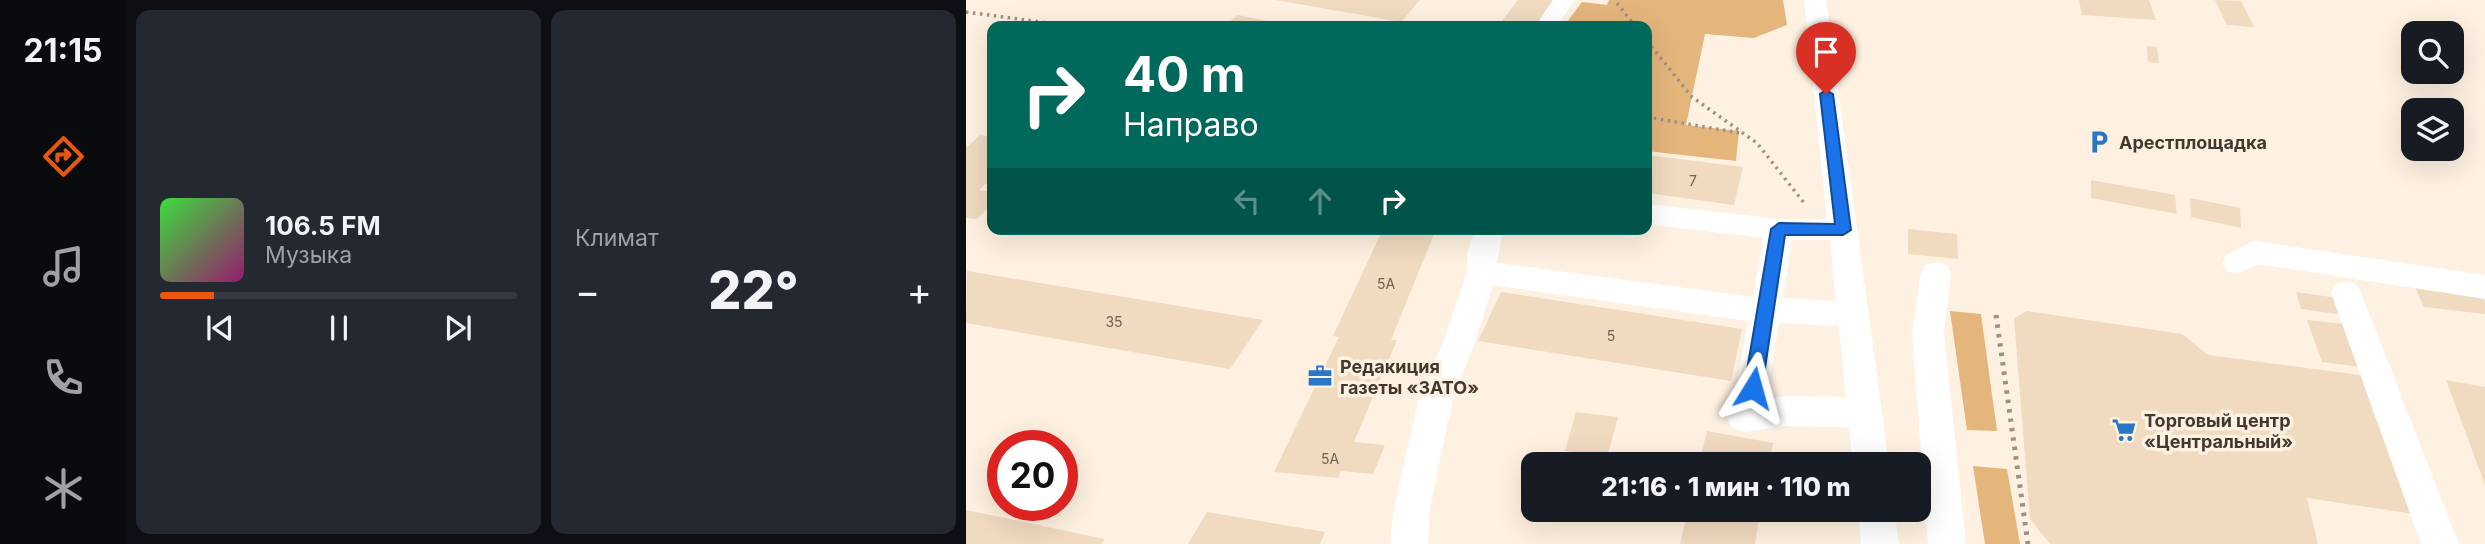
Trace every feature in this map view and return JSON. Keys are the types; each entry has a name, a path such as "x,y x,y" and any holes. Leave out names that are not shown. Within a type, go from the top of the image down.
{"street":[{"path":"1549,21 1564,0"},
{"path":"1815,0 1870,452"},
{"path":"1652,215 1779,229 1843,230"},
{"path":"1779,229 1753,388 1744,417 1787,411 1866,412"},
{"path":"1409,544 1412,507 1436,397 1458,345 1482,272 1482,254 1487,235"},
{"path":"2238,263 2254,252 2485,287"},
{"path":"1482,272 1765,311 1854,314"},
{"path":"1937,273 1928,333 1947,544"},
{"path":"2346,293 2440,544"},
{"path":"1877,522 1880,544"}],"path":[{"path":"1617,3 1631,21"},
{"path":"966,12 1034,21"},
{"path":"1652,47 1692,97 1757,143 1806,205"},
{"path":"1652,118 1744,134"},
{"path":"1996,315 2028,544"}],"shaded area":[{"path":"1609,0 1783,0 1787,25 1754,38 1705,34 1686,125 1739,131 1736,161 1652,152 1652,21 1568,21 1582,2 1607,5"},
{"path":"1950,311 1981,314 1997,431 1967,430"},
{"path":"1973,466 2007,469 2020,544 1985,544"}],"building":[{"path":"1276,0 1420,0 1402,21"},
{"path":"1518,0 1555,0 1540,21 1502,21"},
{"path":"2079,0 2149,0 2156,20 2082,15"},
{"path":"2215,0 2241,1 2254,27 2227,25"},
{"path":"1238,15 1267,21 1230,21"},
{"path":"2147,46 2157,47 2159,63 2148,62"},
{"path":"980,135 987,136 987,183 979,190 987,191 987,210 977,219 966,218 966,148"},
{"path":"1652,156 1743,167 1734,205 1652,194"},
{"path":"2091,180 2175,195 2177,214 2091,198"},
{"path":"2190,198 2240,208 2241,228 2191,217"},
{"path":"1908,229 1957,234 1958,259 1908,254"},
{"path":"1380,235 1434,235 1391,340 1397,340 1354,442 1385,445 1373,474 1341,471 1338,478 1274,472 1339,337 1333,336"},
{"path":"967,271 1263,320 1230,369 966,323"},
{"path":"2414,285 2481,293 2485,302 2485,314 2424,307"},
{"path":"1501,292 1742,329 1731,381 1478,341"},
{"path":"2296,292 2338,298 2344,315 2301,309"},
{"name":"Торговый центр «Центральный»","path":"2027,311 2182,334 2208,355 2368,376 2421,515 2307,498 2318,544 2050,544 2030,519 2014,318"},
{"path":"2307,320 2344,324 2360,367 2322,362"},
{"path":"2446,380 2485,387 2485,485"},
{"path":"1576,412 1618,417 1608,452 1565,451"},
{"path":"1707,431 1773,443 1771,452 1702,452"},
{"path":"966,510 987,514 987,521 1019,521 1105,539 1101,544 966,544"},
{"path":"1207,512 1325,532 1320,544 1188,544"},
{"path":"1685,522 1759,522 1755,544 1680,544"}],"place":[{"name":"Арестплощадка","path":"2099,142"},
{"name":"Редакиция газеты «ЗАТО»","path":"1320,376"},
{"name":"Торговый центр «Центральный»","path":"2124,430"}],"route":[{"path":"1753,388 1779,229 1843,230 1826,94"}]}
